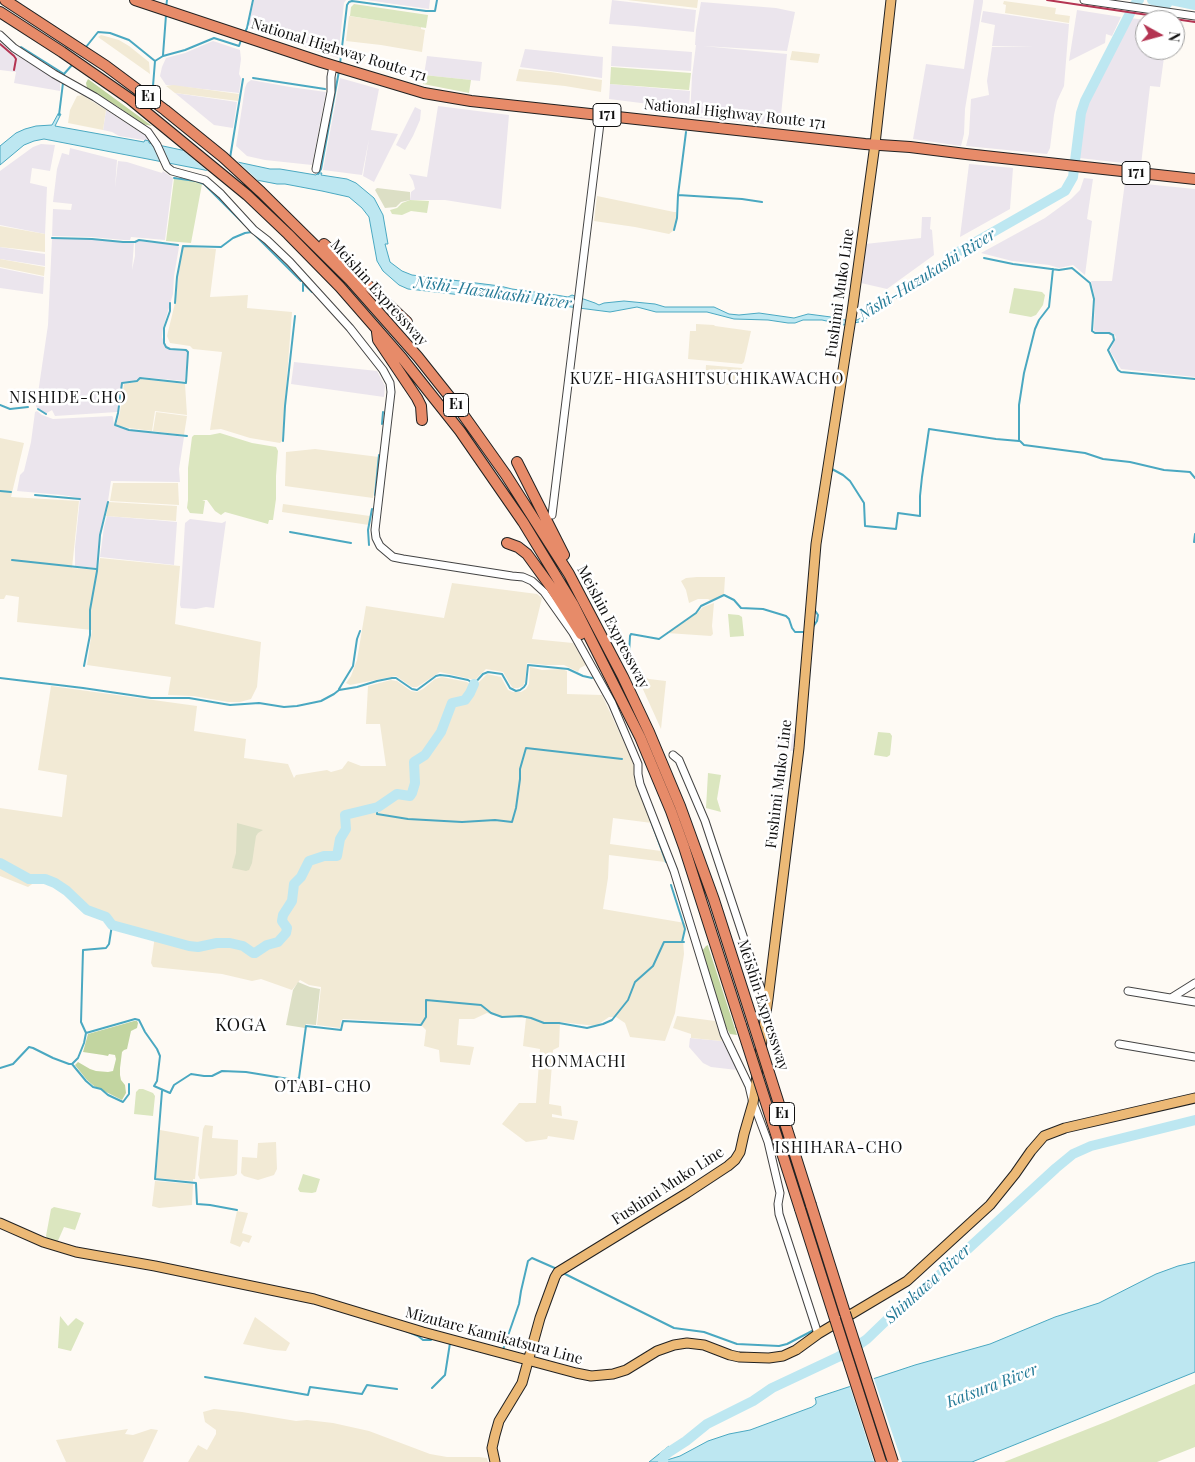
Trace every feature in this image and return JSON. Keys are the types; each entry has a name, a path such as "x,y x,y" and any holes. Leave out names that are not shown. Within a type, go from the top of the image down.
{"highway":[{"name":"E1","path":"5,0 84,51 144,94 203,140 314,239"},
{"name":"National Highway Route 171","path":"135,0 418,92 471,101 1195,179"},
{"name":"Meishin Expressway","path":"0,12 94,73 130,99 232,182 304,250 340,287 411,368 460,431 523,522 614,684 640,738 660,769 680,806 715,942 881,1462"},
{"name":"Meishin Expressway","path":"314,239 418,357 457,406 506,475 578,588 623,678 660,769"},
{"path":"314,239 407,322"},
{"path":"376,328 378,340 418,398 421,406 422,420"},
{"path":"517,462 573,571 578,588"},
{"path":"507,543 527,554 565,599"},
{"name":"Meishin Expressway","path":"696,864 727,942 893,1462"}],"main road":[{"name":"Fushimi Muko Line","path":"494,1458 493,1442 499,1421 522,1383 540,1318 555,1277 560,1271 694,1189 735,1160 740,1152 752,1103 768,999 799,748 816,544 852,312 892,0"},
{"name":"Mizutare Kamikatsura Line","path":"0,1223 43,1242 76,1252 155,1266 314,1299 423,1332 587,1375 613,1374 626,1370 650,1354 674,1345 686,1343 696,1343 712,1347 739,1357 769,1358 783,1356 796,1350 818,1334 907,1281 990,1205 1044,1136 1065,1128 1195,1098"}],"street":[{"path":"1084,0 1112,2 1195,16"},
{"path":"0,35 14,48 95,97 148,132 157,145 167,167 172,171 205,180 221,194 254,230 290,262 338,315 383,370 390,383 391,392 374,530 380,546 393,557 523,577 532,581 548,598 572,633 612,703 638,764 640,784 674,871 724,1034 749,1086 752,1103 768,1142 780,1192 779,1214 818,1334"},
{"path":"316,169 331,92 331,77 337,67"},
{"path":"552,515 601,115"},
{"path":"673,755 679,760 704,821 762,992 768,999"},
{"path":"1171,998 1195,983"},
{"path":"1128,992 1195,1002"},
{"path":"1119,1044 1195,1057"}],"shaded area":[{"path":"254,0 346,0 344,3 338,58 248,28"},
{"path":"366,0 430,0 429,9"},
{"path":"612,0 696,10 694,32 609,24"},
{"path":"627,0 698,0 697,8"},
{"path":"974,0 983,0 983,2 965,109 964,134 961,146 913,139 926,64 964,69"},
{"path":"1004,1 1056,8 1055,14 1070,16 1069,23 1005,13 1006,5 1003,4"},
{"path":"701,2 776,8 795,12 787,51 703,46 787,54 780,126 690,117 696,30"},
{"path":"1077,10 1121,17 1112,36 1106,34 1105,43 1069,61"},
{"path":"983,11 1069,24 1064,86 1057,101 1050,148 1047,154 966,146 969,134 971,99 989,95 987,81 992,47 1034,46 992,46 995,25 981,22"},
{"path":"349,16 421,27 421,29 425,30 422,52 346,41"},
{"path":"1131,18 1135,19 1135,60 1164,60 1160,87 1150,86 1141,165 1079,158 1086,109"},
{"path":"101,35 119,40 129,46 149,62 150,74 98,37"},
{"path":"213,41 240,50 239,74 241,78 239,93 166,85 160,76 166,58 185,53"},
{"path":"0,42 18,56 60,82 60,91 14,83 16,72 0,70"},
{"path":"612,46 692,52 691,71 611,66"},
{"path":"525,49 603,57 602,78 520,67"},
{"path":"792,51 820,54 818,63 790,60"},
{"path":"427,56 482,62 480,81 424,75"},
{"path":"519,69 602,80 601,92 516,81"},
{"path":"340,78 379,89 371,130 398,134 374,182 363,176 369,139 362,175 323,170"},
{"path":"251,80 326,92 312,165 247,156 236,146 245,88"},
{"path":"610,84 690,91 689,109 609,99"},
{"path":"173,85 239,94 238,101 175,93 166,86"},
{"path":"175,93 237,102 233,128 214,125"},
{"path":"82,95 106,110 103,130 68,123 70,110 77,96"},
{"path":"438,106 509,115 501,209 445,200 410,200 411,192 415,189 409,174 427,177"},
{"path":"415,107 421,110 420,120 405,150 396,145"},
{"path":"106,110 149,138 150,141 119,136 103,130"},
{"path":"41,144 55,145 50,171 32,168 30,183 47,187 45,234 0,225 0,171 33,147"},
{"path":"70,148 117,160 115,188 118,161 162,173 163,171 173,178 165,240 131,237 130,240 124,240 52,236 53,209 71,210 72,204 53,202 57,169 62,153 69,155"},
{"path":"969,164 1013,168 1010,209 960,237"},
{"path":"1084,178 1093,179 1087,219 1092,221 1085,275 1073,265 1059,268 1012,261 981,253 1045,218 1080,190"},
{"path":"1125,182 1195,189 1195,377 1121,369 1110,351 1116,337 1113,333 1095,333 1095,298 1091,281 1112,281"},
{"path":"597,196 676,212 673,231 669,234 594,221"},
{"path":"922,217 931,217 930,229 932,230 934,255 887,289 861,283 865,244 921,238"},
{"path":"0,226 45,234 45,252 0,247"},
{"path":"52,239 134,242 132,270 135,243 140,241 177,245 179,247 173,294 162,337 166,347 188,353 185,381 140,377 136,380 122,382 117,412 55,416 52,410 47,413 36,407 48,325"},
{"path":"182,246 216,249 210,297 248,295 247,308 292,312 282,441 280,443 250,438 221,429 210,430 222,352 193,349 190,346 170,343 167,336 175,303"},
{"path":"0,247 45,254 45,266 0,259"},
{"path":"0,259 45,267 44,276 0,267"},
{"path":"0,268 44,277 43,294 0,288"},
{"path":"696,324 751,331 744,362 742,364 688,359 690,331 696,331"},
{"path":"294,362 377,371 385,386 384,397 291,384"},
{"path":"706,365 742,368 739,386 705,382"},
{"path":"141,379 185,384 187,415 155,411 152,431 116,425 124,384 137,382"},
{"path":"37,411 53,419 112,416 116,427 184,437 179,469 180,482 111,481 100,531 97,568 75,566 80,498 17,491 20,475 24,471 31,442 35,412"},
{"path":"156,412 187,416 184,435 153,431"},
{"path":"0,438 24,443 11,497 79,501 72,568 98,570 100,558 180,566 175,624 261,642 257,687 251,699 240,702 228,702 193,696 168,695 171,677 87,665 92,630 17,622 19,597 6,595 4,599 0,599"},
{"path":"315,449 379,457 373,498 285,486 286,452"},
{"path":"113,483 178,483 179,505 110,501"},
{"path":"109,502 177,506 176,521 106,516"},
{"path":"283,504 370,516 369,525 282,512"},
{"path":"107,516 177,522 174,565 100,557"},
{"path":"190,519 222,523 226,521 214,608 181,608 180,605 185,523"},
{"path":"725,577 724,594 712,601 698,599 689,603 686,590 681,581 686,578"},
{"path":"452,583 537,594 542,598 532,639 573,643 586,665 580,668 578,672 564,665 527,663 525,682 523,686 518,688 513,688 503,672 486,669 475,680 440,672 417,687 412,687 396,676 350,685 346,683 357,660 366,606 444,618"},
{"path":"714,603 713,634 711,636 667,633 703,607"},
{"path":"530,667 542,670 562,669 567,671 567,694 602,695 632,760 652,823 613,818 610,844 661,851 665,862 609,855 608,878 603,909 685,923 686,927 675,1013 665,1041 630,1037 625,1023 616,1017 609,1017 596,1026 560,1022 559,1047 553,1050 549,1104 561,1106 562,1116 552,1114 552,1117 578,1121 574,1140 548,1136 547,1139 526,1142 502,1124 519,1103 536,1103 540,1049 523,1046 526,1018 502,1017 487,1013 474,1019 459,1019 457,1045 474,1047 470,1065 440,1062 439,1050 424,1046 426,1030 419,1023 343,1019 340,1028 317,1025 321,987 309,985 300,980 292,990 261,979 252,981 222,974 153,967 151,963 155,936 118,926 107,917 88,909 63,886 51,879 42,877 28,887 0,876 0,808 62,817 67,775 38,770 51,686 197,706 194,731 246,739 244,758 288,764 294,778 296,775 327,770 331,772 342,769 348,761 361,766 386,766 380,724 366,724 368,686 391,680 397,681 411,691 417,692 435,679 442,677 467,682 474,687 487,674 501,677 508,690 521,692 529,684"},
{"path":"636,674 649,679 666,681 661,729"},
{"path":"779,733 796,734 794,751 775,750 776,739 779,739"},
{"path":"677,1016 715,1021 722,1041 691,1038 691,1034 673,1028"},
{"path":"690,1038 722,1041 737,1070 711,1067 703,1063 689,1047"},
{"path":"205,1125 213,1126 212,1138 238,1140 237,1174 234,1176 200,1179 198,1175"},
{"path":"160,1130 199,1137 195,1179 193,1181 156,1178"},
{"path":"276,1142 277,1169 274,1175 258,1180 244,1176 241,1173 242,1157 257,1158 258,1143"},
{"path":"155,1181 193,1184 192,1205 159,1208 152,1206"},
{"path":"237,1211 248,1213 242,1233 252,1236 249,1243 243,1241 240,1247 230,1243"},
{"path":"255,1317 290,1343 286,1351 243,1344"},
{"path":"214,1409 296,1421 307,1420 333,1423 369,1431 430,1454 447,1457 487,1458 488,1462 188,1462 198,1445 207,1450 216,1434 216,1430 205,1422 203,1412"},
{"path":"128,1429 125,1434 133,1435 151,1429 158,1430 143,1462 66,1462 56,1440"}],"green space":[{"path":"354,4 428,15 426,28 350,16 351,7"},
{"path":"611,67 691,73 689,90 610,84"},
{"path":"424,75 471,80 469,93 423,84"},
{"path":"88,79 152,126 142,124 87,88 86,83"},
{"path":"174,179 195,181 202,184 191,243 166,241"},
{"path":"377,188 410,192 410,200 401,202 396,207 385,208 375,190"},
{"path":"410,200 429,201 427,213 411,211 402,215 392,214 390,210"},
{"path":"1014,288 1042,292 1045,295 1043,305 1036,315 1031,317 1009,313"},
{"path":"220,433 252,443 276,447 278,451 276,499 273,520 269,520 268,524 225,512 221,515 215,511 207,500 202,500 205,501 203,514 190,513 187,508 188,468 192,437 194,435"},
{"path":"728,614 742,617 744,636 730,637"},
{"path":"878,732 890,733 892,736 890,755 887,757 874,755"},
{"path":"708,773 721,775 717,799 721,812 706,808"},
{"path":"237,823 263,830 256,836 252,863 249,870 246,871 232,868 236,853"},
{"path":"708,945 737,1035 730,1034 726,1027 702,951"},
{"path":"298,982 320,989 316,1025 306,1024 305,1028 286,1025 293,990"},
{"path":"134,1021 138,1023 137,1028 131,1031 127,1049 122,1052 120,1075 125,1085 126,1093 122,1100 94,1086 75,1065 78,1062 96,1071 113,1071 115,1055 109,1054 108,1056 83,1052 88,1034"},
{"path":"139,1089 153,1093 155,1096 153,1116 134,1114 136,1092"},
{"path":"303,1174 320,1179 316,1192 300,1192 298,1189"},
{"path":"54,1207 81,1213 75,1230 64,1227 57,1243 48,1240 46,1236 51,1209"},
{"path":"60,1316 68,1326 76,1318 84,1323 71,1351 58,1348"},
{"path":"1195,1384 1195,1447 1157,1462 1004,1462 1108,1421"}],"water":[{"path":"58,114 61,114 55,126 144,142 145,140 149,141 149,143 270,169 316,175 322,173 321,175 347,179 356,183 374,198 383,215 388,244 385,244 390,262 402,271 412,275 568,297 572,295 599,305 624,301 655,304 665,307 714,307 729,314 739,315 759,313 794,318 808,314 835,319 857,320 907,285 946,263 950,257 951,260 948,266 929,280 892,300 880,311 859,322 843,325 835,325 822,320 803,320 788,323 768,320 734,319 707,312 656,312 637,307 610,312 530,300 505,300 408,289 399,285 383,271 377,261 369,217 349,197 44,139 24,145 0,165 0,146 16,133 25,129 52,125"},
{"name":"Katsura River","path":"1195,1262 1195,1372 972,1462 649,1462 669,1446 673,1453 667,1457 667,1460 680,1456 708,1441 750,1430 812,1407 816,1404 815,1398 915,1365 990,1344 1055,1317 1099,1303 1156,1274"}],"pier":[{"path":"180,148 235,159 262,184 211,174"},
{"path":"873,1376 902,1462 874,1462 849,1384"}],"waterway":[{"path":"166,8 167,0"},
{"path":"244,34 253,0"},
{"path":"340,64 347,5 349,2 435,11 437,0"},
{"path":"941,267 958,252 1065,191 1073,177 1081,113 1085,101 1135,4 1139,0"},
{"path":"1152,0 1167,4"},
{"path":"1171,0 1195,5"},
{"path":"163,55 166,15"},
{"path":"86,47 98,32 110,33 129,40 155,61"},
{"path":"153,86 155,61 163,56 185,50 214,38 239,46 241,40"},
{"path":"21,47 64,74 64,76"},
{"path":"64,74 72,65"},
{"path":"318,174 321,169 339,71"},
{"path":"253,78 325,89"},
{"path":"230,158 243,79"},
{"path":"59,115 63,83"},
{"path":"674,230 677,218 686,132"},
{"path":"174,178 204,184 245,225"},
{"path":"678,195 762,202"},
{"path":"175,303 177,277 183,246 221,247 233,238 252,232"},
{"path":"255,235 301,281"},
{"path":"52,238 123,242 139,240 178,245"},
{"name":"Nishi-Hazukashi River","path":"958,252 969,254"},
{"path":"984,258 1059,270 1072,268 1090,283 1094,299 1092,331 1113,335 1114,340 1108,350 1118,370 1121,372 1195,379"},
{"path":"832,471 832,469 850,481 864,503 865,526 896,529 898,513 920,516 920,496 929,429 1019,441 1019,405 1024,373 1035,329 1049,307 1053,269"},
{"path":"303,283 312,292"},
{"path":"303,283 303,291"},
{"path":"170,303 170,311 164,328 164,343 170,349 186,350 188,352 186,383 140,378 137,381 122,383 115,425 129,430 187,436"},
{"path":"283,441 295,316"},
{"path":"0,405 10,409 28,407"},
{"path":"38,409 46,414"},
{"path":"382,424 383,412"},
{"path":"1020,441 1024,445 1085,453 1103,459 1130,462 1164,470 1190,472 1195,478"},
{"path":"375,495 379,455"},
{"path":"0,491 11,492"},
{"path":"35,495 80,499"},
{"path":"84,666 90,635 90,610 97,571 100,535 108,502"},
{"path":"369,545 368,530 372,509"},
{"path":"290,532 351,543"},
{"path":"1195,534 1195,542"},
{"path":"12,560 96,569"},
{"path":"629,654 631,634 659,639 696,613 701,606 724,595 734,600 741,608 763,609 786,616 795,632 805,632"},
{"path":"813,627 818,615 814,609"},
{"path":"339,689 353,666 360,631"},
{"path":"0,678 151,698 189,698 230,705 259,703 284,707 321,701 339,690 392,678 396,678 412,689 417,690 436,676 449,676 468,680 474,684 483,674 488,672 502,674 510,688 516,691 526,684 528,665 568,669 592,678"},
{"path":"0,863 29,879 45,879 55,883 67,891 87,910 106,917 112,925 189,946 198,947 217,943 230,943 243,946 255,953 267,945 278,942 286,933 287,928 282,921 283,915 292,901 294,884 301,877 309,861 324,856 337,856 340,839 346,829 345,815 378,807 397,794 410,796 415,783 414,762 425,755 441,732 452,703 465,700 474,684"},
{"path":"377,807 377,814 408,819 462,822 495,820 512,822 516,808 520,769 526,748 622,759"},
{"path":"644,802 666,862"},
{"path":"671,885 685,929 682,942"},
{"path":"0,1068 13,1064 29,1047 69,1064 72,1064 78,1058 86,1033 81,1022 83,950 106,948 109,944 112,925"},
{"path":"86,1033 135,1019 139,1020 160,1056 157,1081 154,1086 170,1093 174,1085 191,1074 212,1076 222,1071 246,1072 295,1080 299,1078 306,1026 341,1030 343,1021 421,1025 426,1017 426,1000 481,1005 491,1013 502,1017 521,1016 544,1023 559,1023 587,1028 603,1024 612,1020 628,1000 635,982 653,966 664,942 684,942"},
{"path":"72,1064 93,1087 101,1089 108,1095 123,1102 129,1094 129,1084"},
{"path":"162,1091 155,1179 196,1183 197,1204 237,1210"},
{"name":"Shinkawa River","path":"663,1462 664,1456 707,1424 753,1401 772,1388 838,1357 867,1339 1073,1154 1091,1146 1195,1120"},
{"path":"503,1350 519,1304 528,1261 532,1258 557,1269"},
{"path":"563,1273 674,1328 704,1332 737,1344 779,1346 812,1331"},
{"path":"406,1331 423,1340 431,1340"},
{"path":"432,1388 445,1375 450,1343"},
{"path":"205,1377 308,1395 310,1387 362,1394 367,1385 397,1389"}],"railway":[{"path":"1047,0 1195,22"},
{"path":"0,44 16,59 14,70"}],"district":[{"name":"KUZE-HIGASHITSUCHIKAWACHO","path":"707,379"},
{"name":"NISHIDE-CHO","path":"68,398"},
{"name":"KOGA","path":"241,1025"},
{"name":"HONMACHI","path":"579,1062"},
{"name":"OTABI-CHO","path":"323,1087"},
{"name":"ISHIHARA-CHO","path":"839,1148"}]}
